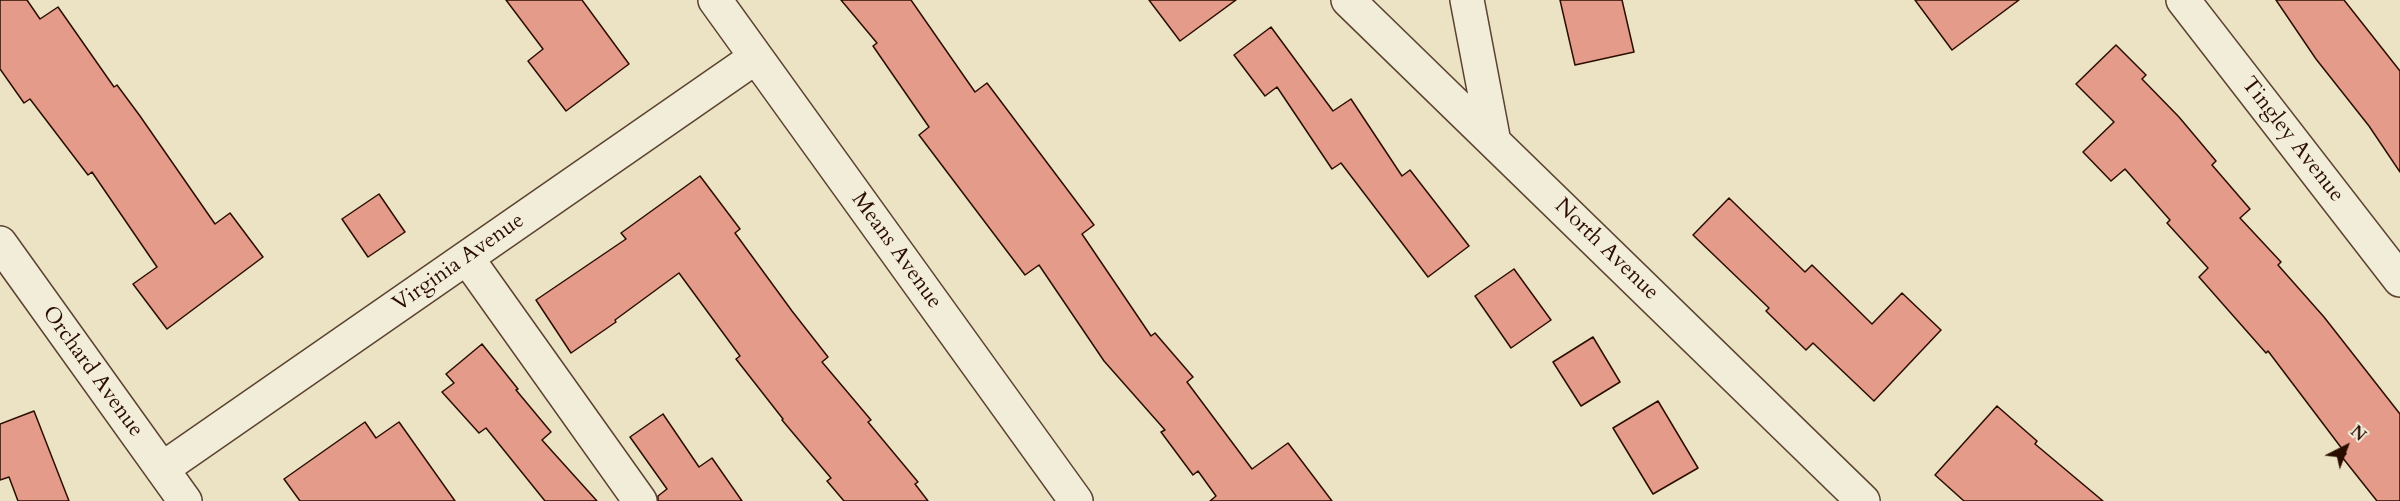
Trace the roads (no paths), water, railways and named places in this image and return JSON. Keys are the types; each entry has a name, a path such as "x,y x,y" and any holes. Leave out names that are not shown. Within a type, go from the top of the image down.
{"street":[{"name":"Means Avenue","path":"716,0 1076,501"},
{"name":"North Avenue","path":"1348,0 1863,501"},
{"path":"1467,0 1494,142"},
{"name":"Tingley Avenue","path":"2183,0 2400,280"},
{"name":"Virginia Avenue","path":"162,469 756,57"},
{"name":"Orchard Avenue","path":"0,243 185,501"},
{"path":"467,258 640,501"}]}
